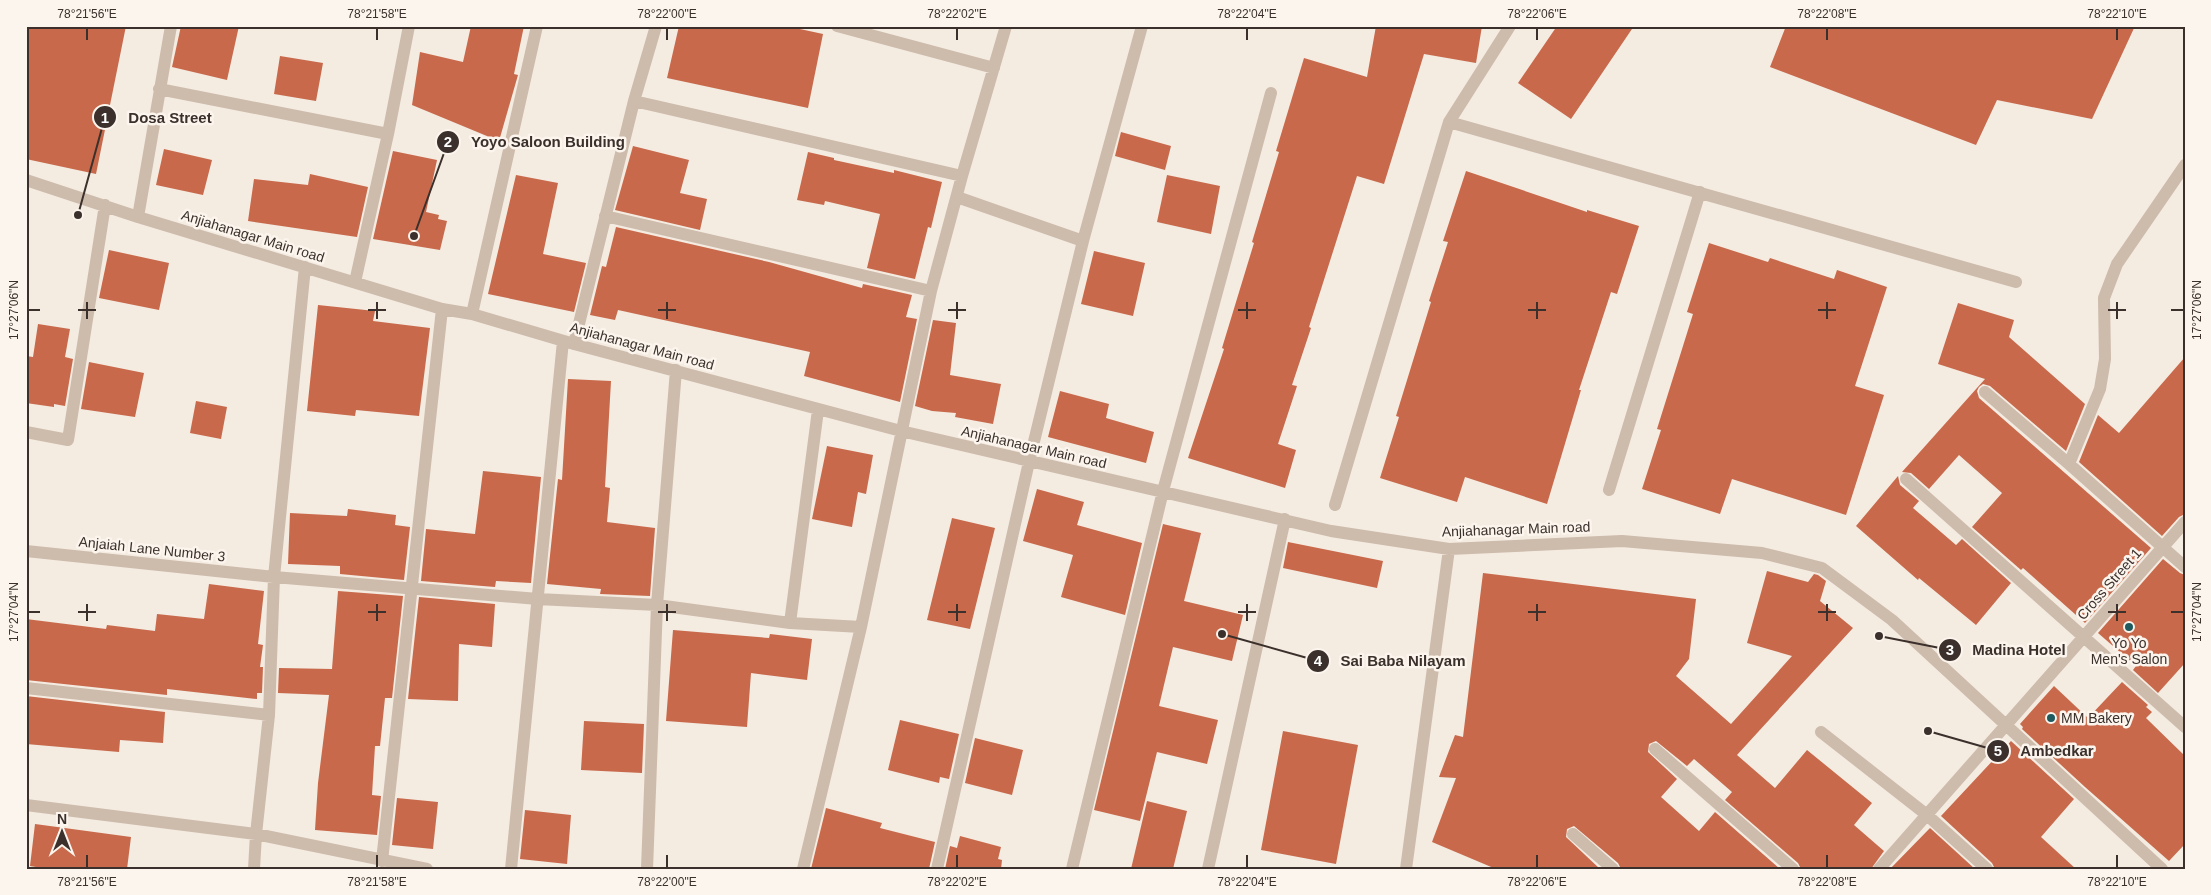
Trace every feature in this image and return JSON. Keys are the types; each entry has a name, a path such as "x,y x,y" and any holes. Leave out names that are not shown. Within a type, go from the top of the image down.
{"street":[{"path":"138,217 171,26"},
{"path":"355,282 388,134 409,26"},
{"path":"472,314 537,26"},
{"path":"511,869 538,599 568,343 605,216 634,101 656,26"},
{"path":"836,26 994,68"},
{"path":"803,869 861,627 931,291 1006,26"},
{"path":"936,869 1029,462 1083,241 1142,26"},
{"path":"1335,505 1449,122 1510,26"},
{"path":"159,89 388,134"},
{"path":"1072,869 1163,491 1271,93"},
{"path":"634,101 962,176"},
{"path":"1449,122 2016,282"},
{"path":"2069,464 2100,389 2105,358 2104,298 2117,264 2185,165"},
{"name":"Anjiahanagar Main road","path":"26,180 138,217 442,309 472,314 568,343 901,431 1331,531 1449,549 1622,541 1762,553 1822,568 1892,620 2162,869"},
{"path":"1609,490 1700,192"},
{"path":"957,197 1083,241"},
{"path":"26,432 68,440 105,205"},
{"path":"605,216 931,291"},
{"path":"254,869 269,715 274,577 305,267"},
{"path":"382,861 413,590 442,309"},
{"path":"647,869 657,605 676,370"},
{"path":"1984,392 2069,464 2185,567"},
{"path":"790,623 818,410"},
{"path":"1906,479 2185,727"},
{"path":"1208,869 1285,519"},
{"name":"Cross Street 1","path":"1879,869 2185,522"},
{"path":"1406,868 1449,549"},
{"name":"Anjaiah Lane Number 3","path":"26,551 413,590 657,605 790,623 861,627"},
{"path":"26,688 269,715"},
{"path":"1821,732 1927,815 1987,869"},
{"path":"1655,750 1793,869"},
{"path":"26,805 256,834 427,869"},
{"path":"1573,834 1613,869"}],"building":[{"path":"26,26 126,26 96,174 26,159"},
{"path":"181,26 239,26 227,80 172,67"},
{"path":"471,26 524,26 514,74 518,75 499,141 412,105 420,52 463,62"},
{"path":"679,26 786,26 823,34 808,108 667,78"},
{"path":"1376,26 1482,26 1476,63 1424,54 1384,184 1357,176 1309,327 1311,328 1292,385 1297,386 1278,444 1296,450 1285,488 1188,458 1224,349 1222,348 1279,152 1276,151 1304,58 1367,77"},
{"path":"1557,26 1634,26 1571,119 1518,83"},
{"path":"1786,26 2135,26 2092,119 1997,100 1976,145 1770,67"},
{"path":"280,56 323,63 316,101 274,94"},
{"path":"1121,132 1171,146 1165,170 1115,156"},
{"path":"633,146 689,160 680,193 707,199 700,230 615,210"},
{"path":"164,149 212,160 203,195 156,185"},
{"path":"393,151 437,160 426,212 439,215 438,219 447,221 440,250 373,239"},
{"path":"808,152 834,158 834,160 894,173 894,170 942,182 931,228 928,227 915,279 867,268 880,214 825,201 824,205 797,200"},
{"path":"1466,171 1587,212 1587,210 1639,226 1617,294 1611,292 1579,390 1581,390 1547,504 1465,477 1457,502 1380,478 1399,417 1396,416 1431,302 1429,301 1448,242 1443,241"},
{"path":"310,174 368,187 357,237 248,221 254,179 308,185"},
{"path":"516,175 558,183 543,254 586,263 574,312 488,294"},
{"path":"1167,175 1220,186 1211,234 1157,222"},
{"path":"616,227 769,262 862,288 863,284 912,295 906,317 917,319 900,402 804,376 810,352 618,310 615,320 590,315 602,266 606,267"},
{"path":"1709,243 1768,262 1770,258 1834,279 1837,270 1887,287 1855,386 1884,395 1846,515 1732,479 1720,514 1642,489 1661,430 1657,429 1693,314 1687,312"},
{"path":"109,250 169,263 159,310 99,298"},
{"path":"1094,251 1145,263 1133,316 1081,304"},
{"path":"1958,303 2014,320 2009,337 2085,404 2066,451 1990,386 1983,384 1979,387 1977,391 1979,398 2151,548 2085,623 2023,568 2021,570 1972,527 2002,493 1959,455 1929,489 1911,473 1902,472 1985,379 1938,364"},
{"path":"318,305 375,311 373,321 430,328 419,416 356,410 355,416 307,411"},
{"path":"933,320 956,323 950,375 1001,384 993,424 955,417 956,413 932,411 915,406"},
{"path":"38,324 70,329 65,357 73,359 65,406 54,404 54,407 26,403 26,356 33,357"},
{"path":"2185,357 2185,514 2179,517 2162,536 2079,462 2098,415 2119,433"},
{"path":"89,362 144,373 135,417 81,409"},
{"path":"568,379 611,381 605,487 610,488 607,522 655,528 650,596 600,594 601,589 547,584 558,479 562,480"},
{"path":"1060,391 1109,404 1106,418 1154,432 1146,463 1048,437"},
{"path":"196,401 227,407 221,439 190,433"},
{"path":"827,446 873,455 866,494 858,492 852,527 812,519"},
{"path":"483,471 541,477 531,583 496,581 495,587 421,581 426,529 475,534"},
{"path":"1898,476 1900,485 1919,501 1913,508 1956,545 1962,539 2011,583 1976,625 1919,578 1918,580 1856,526"},
{"path":"1037,489 1084,502 1077,525 1142,543 1125,615 1061,597 1073,555 1023,541"},
{"path":"348,509 396,515 395,525 410,527 404,580 340,574 340,566 288,564 290,513 347,516"},
{"path":"952,518 995,528 970,629 927,620"},
{"path":"1163,524 1201,533 1184,601 1243,615 1232,661 1173,647 1159,706 1218,720 1207,764 1157,752 1140,821 1094,810"},
{"path":"1288,542 1383,561 1377,588 1283,568"},
{"path":"2163,559 2185,575 2185,663 2158,693 2133,670 2136,666 2098,633"},
{"path":"1767,571 1808,582 1814,574 1818,575 1826,581 1820,601 1853,628 1737,755 1775,788 1807,750 1872,803 1854,825 1884,851 1871,869 1801,869 1798,863 1725,800 1732,792 1694,759 1687,766 1656,741 1649,744 1648,752 1677,779 1661,797 1699,831 1715,812 1780,869 1621,869 1618,863 1574,826 1567,829 1566,837 1600,869 1496,869 1432,842 1456,778 1439,777 1455,735 1463,737 1483,573 1696,599 1689,659 1676,676 1731,724 1792,656 1747,643"},
{"path":"209,584 264,591 258,644 263,645 260,667 263,667 262,693 257,693 257,699 167,689 167,695 26,680 26,619 106,629 107,625 155,631 157,614 204,619"},
{"path":"338,591 403,596 392,698 385,698 380,746 375,746 372,795 381,796 377,835 315,830 318,783 329,695 278,693 279,668 332,669"},
{"path":"419,597 495,604 492,647 459,644 458,701 408,699"},
{"path":"673,630 769,638 770,634 812,639 807,680 751,673 747,727 666,721"},
{"path":"2122,682 2148,705 2146,707 2152,712 2146,718 2185,756 2185,844 2169,861 2085,787 2022,729 2023,727 2020,724 2054,686 2088,718"},
{"path":"26,696 165,712 163,743 120,740 119,752 26,744"},
{"path":"900,720 959,734 949,779 940,777 939,783 888,770"},
{"path":"584,721 644,724 642,773 581,770"},
{"path":"1283,731 1358,745 1336,864 1261,850"},
{"path":"975,738 1023,750 1012,795 965,783"},
{"path":"2011,741 2074,799 2041,837 2076,869 1995,869 1992,863 1941,816"},
{"path":"397,798 438,802 433,849 392,845"},
{"path":"1147,801 1187,811 1173,869 1131,869"},
{"path":"826,808 882,823 880,828 935,842 929,869 811,869"},
{"path":"525,810 571,815 567,864 520,859"},
{"path":"35,824 131,837 127,869 48,869 30,866"},
{"path":"1930,828 1975,869 1890,869"},
{"path":"960,836 1001,847 998,859 1002,860 1001,869 945,869 950,846 957,848"}],"place":[{"name":"Dosa Street","path":"78,215"},
{"name":"Yoyo Saloon Building","path":"414,236"},
{"name":"Yo Yo Men's Salon","path":"2129,627"},
{"name":"Sai Baba Nilayam","path":"1222,634"},
{"name":"Madina Hotel","path":"1879,636"},
{"name":"MM Bakery","path":"2051,718"},
{"name":"Ambedkar","path":"1928,731"}]}
